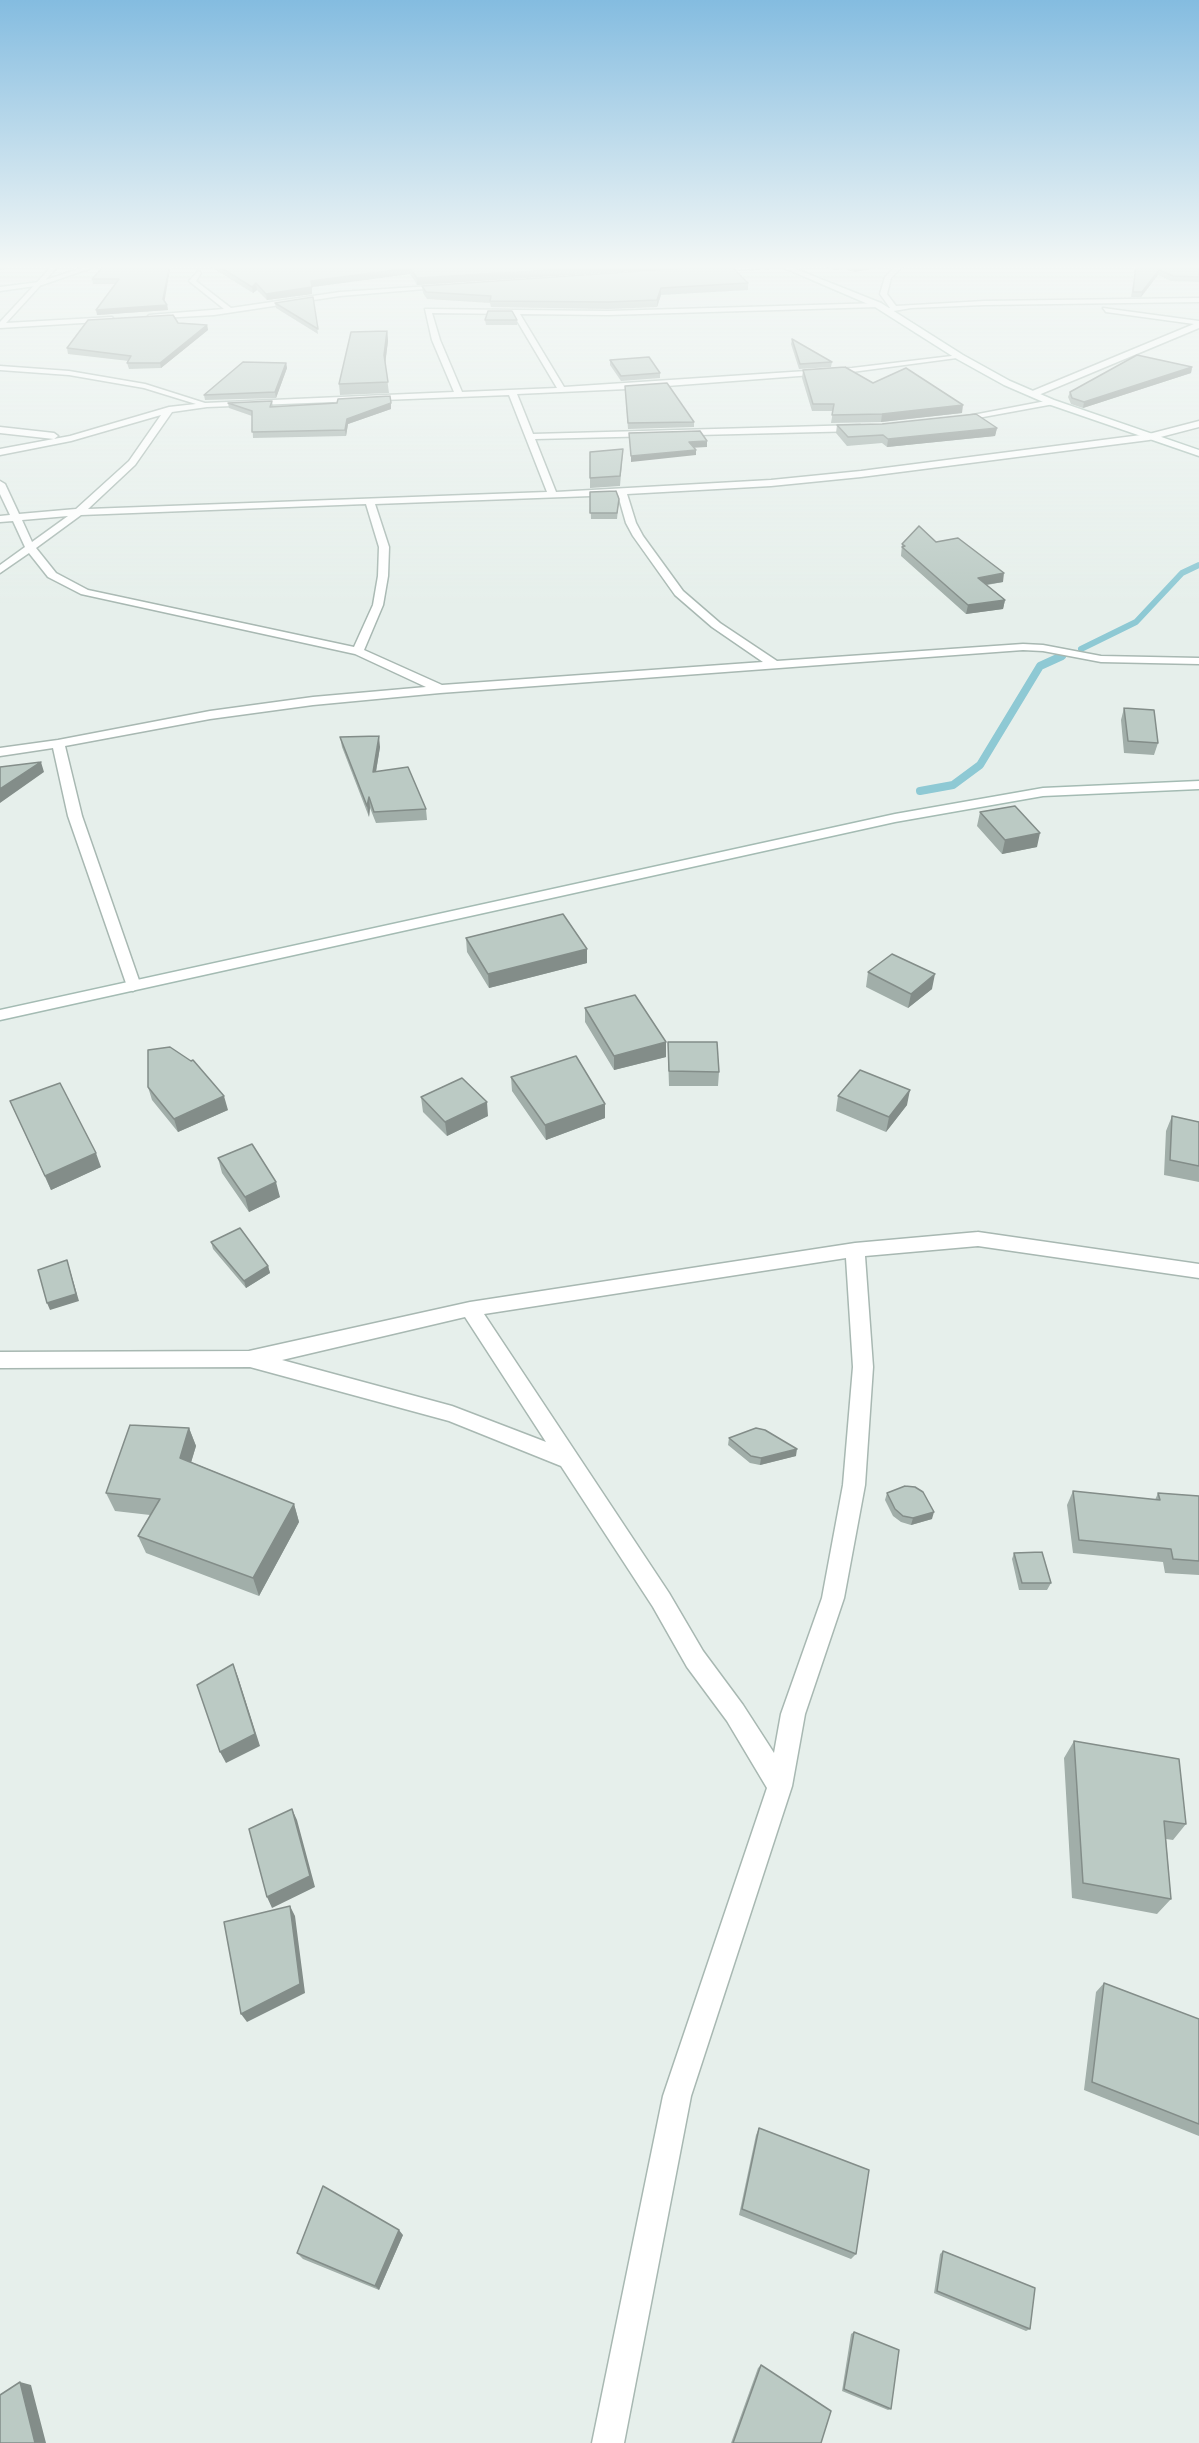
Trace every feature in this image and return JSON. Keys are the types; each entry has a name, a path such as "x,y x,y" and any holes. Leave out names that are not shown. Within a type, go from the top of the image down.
{"street":[{"path":"98,378 145,386 207,405"},
{"path":"452,378 459,395"},
{"path":"555,378 562,390"},
{"path":"0,452 71,438 170,410 207,405 512,393 736,378"},
{"path":"1001,378 1052,402 1199,453"},
{"path":"1032,394 1070,378"},
{"path":"512,393 552,494"},
{"path":"945,421 1052,402"},
{"path":"0,570 79,512 132,463 170,410"},
{"path":"0,519 79,512 622,492 771,483 1149,437 1199,424"},
{"path":"531,437 871,427"},
{"path":"0,430 71,438"},
{"path":"0,484 31,549 52,575 85,592 358,651 440,689"},
{"path":"622,492 631,523 638,536 679,593 716,625 776,666"},
{"path":"358,651 378,605 383,576 384,547 369,500"},
{"path":"0,752 58,744 222,714 313,701 440,689 1023,647 1043,648 1101,659 1199,661"},
{"path":"58,744 75,816 133,986"},
{"path":"0,1015 895,818 1043,792 1199,785"},
{"path":"0,1360 249,1359 470,1309 855,1250 978,1239 1199,1271"},
{"path":"608,2443 677,2096 780,1786 793,1714 833,1598 854,1485 863,1367 855,1250"},
{"path":"470,1309 661,1600 695,1659 735,1713 780,1786"},
{"path":"249,1359 452,1414 567,1459"}],"building":[{"path":"224,378 280,378 275,392 204,395"},
{"path":"340,378 387,378 388,382 339,384"},
{"path":"805,378 864,378 873,383 884,378 921,378 963,405 882,414 832,415 834,404 813,404"},
{"path":"1095,378 1158,378 1084,402 1072,398 1070,392"},
{"path":"667,383 694,422 628,423 625,386"},
{"path":"390,396 391,403 347,419 345,430 252,432 252,411 228,403 272,401 270,407 337,403 338,399"},
{"path":"976,414 997,428 888,439 883,435 848,437 837,425 882,424"},
{"path":"700,431 707,441 689,442 696,450 631,456 629,433"},
{"path":"623,449 620,476 590,478 590,452"},
{"path":"616,491 619,499 617,513 590,513 590,492"},
{"path":"919,526 936,542 958,538 1004,573 978,578 1005,600 968,605 902,547 905,546 902,544"},
{"path":"1124,708 1154,710 1158,743 1128,741"},
{"path":"379,736 373,772 408,767 426,809 374,812 369,797 367,806 340,737"},
{"path":"41,762 0,789 0,767"},
{"path":"1015,806 1040,833 1005,840 980,812"},
{"path":"563,914 587,949 488,974 466,938"},
{"path":"892,954 935,974 911,994 868,972"},
{"path":"635,995 666,1042 614,1056 585,1008"},
{"path":"668,1042 717,1042 719,1072 669,1071"},
{"path":"170,1047 191,1061 193,1060 224,1096 174,1119 148,1087 148,1050"},
{"path":"576,1056 605,1104 545,1125 511,1077"},
{"path":"860,1070 910,1090 889,1117 838,1096"},
{"path":"462,1078 487,1102 445,1122 421,1097"},
{"path":"60,1083 96,1153 45,1176 10,1101"},
{"path":"1172,1116 1199,1122 1199,1166 1170,1160"},
{"path":"252,1144 276,1182 245,1197 218,1158"},
{"path":"240,1228 268,1266 244,1281 211,1242"},
{"path":"67,1260 76,1294 47,1303 38,1270"},
{"path":"130,1425 189,1428 180,1458 294,1504 253,1578 138,1536 160,1499 106,1493"},
{"path":"756,1428 765,1430 797,1449 761,1458 751,1456 729,1438"},
{"path":"905,1486 915,1487 923,1492 934,1512 913,1518 903,1516 895,1509 887,1493"},
{"path":"1073,1491 1160,1500 1158,1493 1199,1496 1199,1561 1173,1559 1171,1549 1079,1540"},
{"path":"1042,1552 1051,1583 1022,1583 1014,1553"},
{"path":"233,1664 255,1734 220,1752 197,1685"},
{"path":"1074,1741 1179,1759 1186,1824 1164,1821 1171,1899 1083,1883"},
{"path":"292,1809 310,1876 267,1897 249,1829"},
{"path":"290,1906 300,1984 241,2014 224,1922"},
{"path":"1104,1983 1199,2019 1199,2124 1092,2082"},
{"path":"759,2128 869,2170 856,2254 742,2209"},
{"path":"323,2186 399,2230 375,2286 297,2253"},
{"path":"943,2251 1035,2288 1030,2329 937,2291"},
{"path":"854,2332 899,2350 891,2409 844,2389"},
{"path":"761,2365 831,2411 821,2443 733,2443"},
{"path":"20,2382 35,2443 0,2443 0,2395"}],"waterway":[{"path":"1081,649 1136,622 1182,573 1199,565"},
{"path":"920,791 953,785 980,765 1040,666 1062,656"}]}
